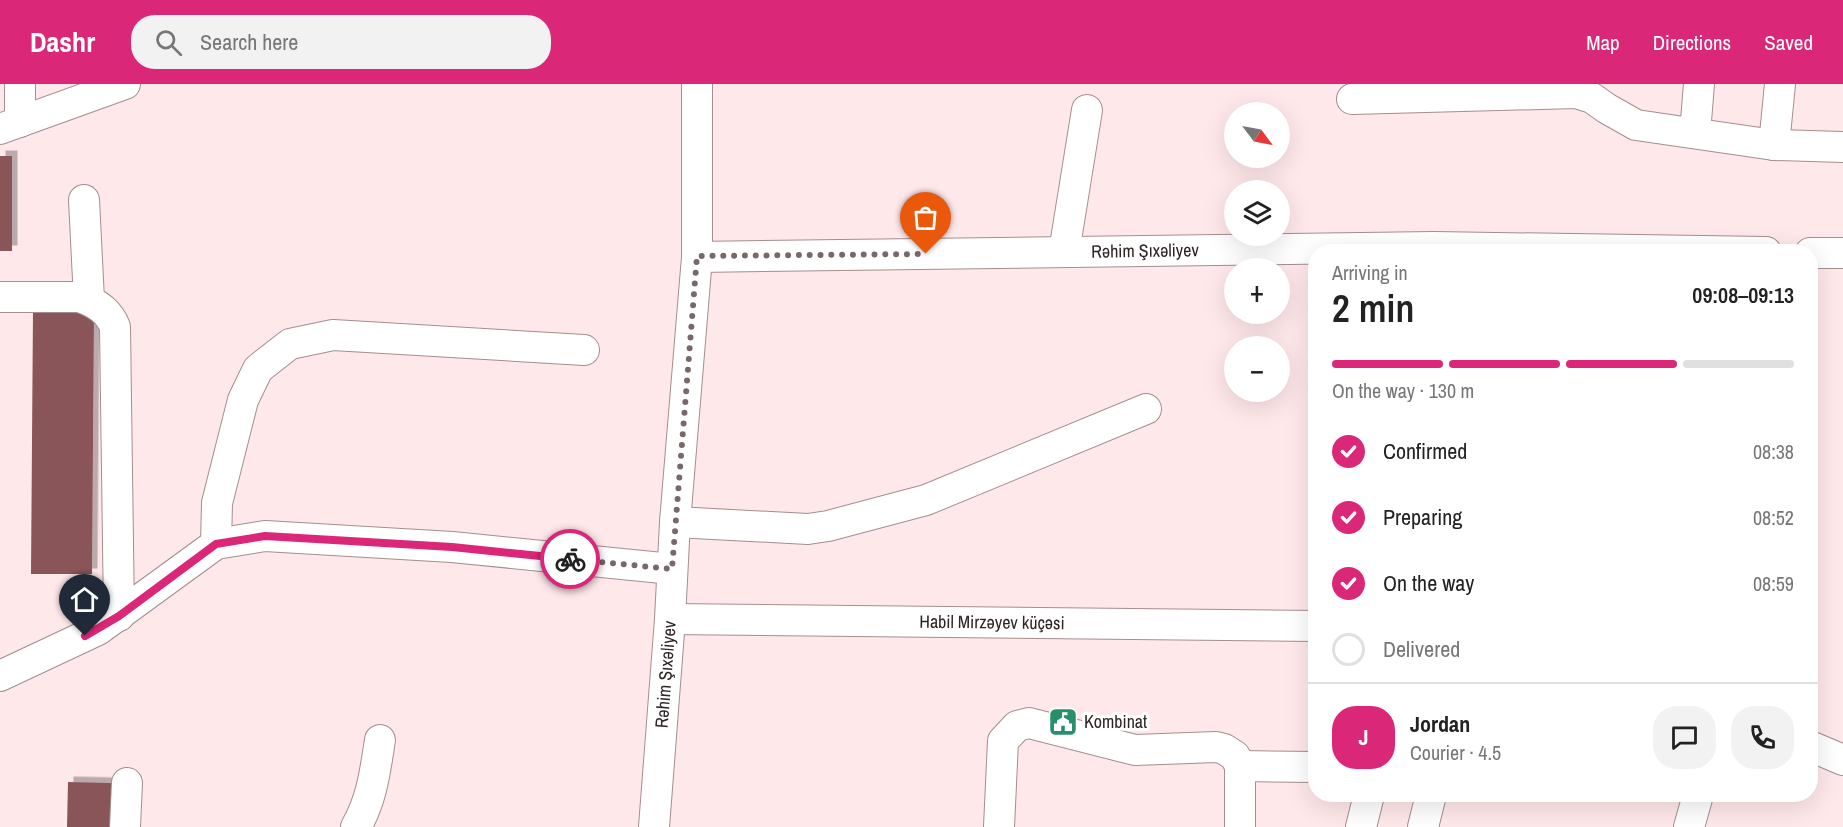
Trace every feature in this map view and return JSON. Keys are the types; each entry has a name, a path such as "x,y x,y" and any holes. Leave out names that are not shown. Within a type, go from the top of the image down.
{"street":[{"path":"10,125 20,84"},
{"path":"10,125 125,84"},
{"name":"Rəhim Şıxəliyev","path":"654,827 675,522 697,256 697,84"},
{"path":"1695,134 1699,84"},
{"path":"1774,145 1780,84"},
{"path":"1352,99 1576,93 1592,98 1636,125 1774,145 1843,147"},
{"name":"Rəhim Şıxəliyev","path":"1064,252 1088,110"},
{"path":"84,200 89,300"},
{"name":"Rəhim Şıxəliyev","path":"697,256 1308,248"},
{"path":"1818,253 1843,253"},
{"path":"0,297 80,297 106,311 115,327 119,616"},
{"path":"216,544 217,503 243,400 258,369 290,344 333,334 584,350"},
{"path":"675,522 808,529 828,526 926,500 1146,409"},
{"path":"0,676 98,630 216,544 265,536 452,547 672,569"},
{"name":"Habil Mirzəyev küçəsi","path":"670,619 1308,626"},
{"path":"999,827 1003,741 1017,726 1029,723 1135,750 1224,749 1235,756 1240,766 1240,827"},
{"path":"356,827 373,789 380,740"},
{"path":"1818,749 1843,760"},
{"path":"1240,766 1308,767"},
{"path":"125,827 127,783"},
{"path":"1361,827 1367,802"},
{"path":"1423,827 1429,802"},
{"path":"1689,827 1696,802"}],"building":[{"path":"0,156 12,156 12,251 0,251"},
{"path":"33,311 94,311 92,574 31,574"},
{"path":"68,782 114,783 113,827 67,827"}],"way so far":[{"path":"570,559 672,569 697,256 926,254"}],"place":[{"name":"Kombinat","path":"1063,722"}],"route":[{"path":"85,636 119,616 216,544 265,536 452,547 570,559"}]}
